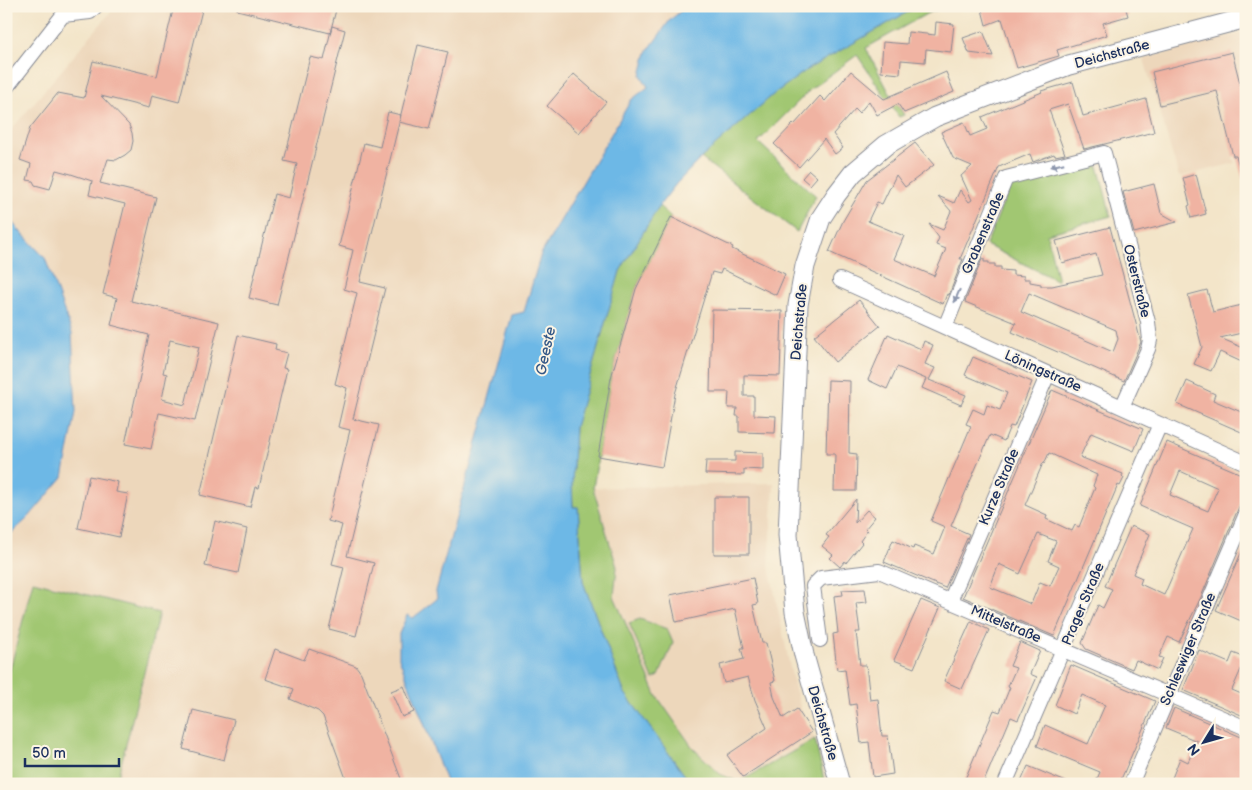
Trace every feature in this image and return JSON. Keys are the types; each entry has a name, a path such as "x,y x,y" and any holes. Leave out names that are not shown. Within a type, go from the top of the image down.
{"main road":[{"name":"Deichstraße","path":"840,784 802,647 795,612 788,535 798,305 805,266 821,218 836,194 859,167 886,145 935,117 1069,65 1246,18"}],"street":[{"path":"6,88 63,15 90,12 96,6"},
{"name":"Grabenstraße","path":"945,327 1006,178 1104,153"},
{"name":"Osterstraße","path":"1104,153 1148,322 1150,340 1148,349 1122,407"},
{"name":"Löningstraße","path":"840,280 1246,462"},
{"name":"Kurze Straße","path":"950,601 1048,374"},
{"name":"Prager Straße","path":"1005,784 1160,424"},
{"name":"Schleswiger Straße","path":"1131,784 1246,514"},
{"name":"Mittelstraße","path":"820,640 813,586 822,578 879,571 1064,648 1246,728"}],"shaded area":[{"path":"116,6 687,6 648,87 631,100 542,254 437,599 413,618 399,658 447,784 6,784 6,538 28,518 63,477 45,258 6,216 6,136"},
{"path":"1245,32 1246,178 1236,156 1233,157 1235,163 1179,177 1144,59"},
{"path":"1246,423 1246,509 1213,495"},
{"path":"774,483 769,566 792,677 801,709 815,739 739,782 720,774 693,748 656,695 614,596 617,567 593,488"}],"green space":[{"path":"918,6 948,6 928,13 866,48 889,92 904,115 899,117 857,55 812,88 758,142 816,196 797,232 701,158 775,93 808,69"},
{"path":"1097,162 1111,216 1047,234 1058,281 986,245 1011,184"},
{"path":"659,206 671,217 636,289 611,378 593,488 617,567 614,596 656,695 693,748 720,774 739,782 815,739 825,784 691,784 624,692 583,582 578,507 573,507 572,484 575,427 620,271"},
{"path":"33,581 159,613 116,784 6,784 6,685"},
{"path":"640,619 667,629 673,643 659,676 653,679 629,623"}],"water":[{"name":"Geeste","path":"687,6 918,6 808,69 775,93 701,158 676,184 659,206 620,271 575,427 572,484 573,507 578,507 583,582 624,692 691,784 447,784 399,658 399,634 407,615 413,618 437,599 436,591 512,315 524,312 541,254 631,100 648,87 641,75 647,52 670,20"},
{"path":"6,216 45,258 72,333 76,412 63,477 28,518 6,538"}],"building":[{"path":"174,6 203,6 179,102 152,95 149,108 101,96 129,125 133,141 131,150 125,155 116,160 108,159 100,183 156,197 131,301 219,322 195,421 159,413 151,449 125,444 149,335 111,325 117,298 103,294 125,204 89,195 92,181 56,170 50,189 35,185 33,181 27,180 31,164 20,160 30,128 58,93 84,98 93,61 157,76","holes":["170,340 199,347 185,405 162,399 167,374 163,373"]},
{"path":"238,6 337,6 330,33 237,10"},
{"path":"981,6 1125,6 1128,16 1103,23 1107,35 1057,50 1059,56 1017,68 1002,19 986,25"},
{"path":"936,22 954,24 951,52 926,49 925,62 901,60 900,74 881,72 883,42 907,44 908,32 935,35"},
{"path":"332,26 345,30 277,305 249,298 274,194 289,198 297,164 284,161 310,57 324,60"},
{"path":"983,31 993,56 969,53 963,38"},
{"path":"418,45 448,52 429,129 399,122"},
{"path":"1232,52 1244,99 1246,98 1246,178 1243,179 1236,156 1233,156 1217,91 1160,105 1152,72"},
{"path":"851,71 884,99 946,72 954,92 904,113 898,104 877,115 869,101 859,113 855,109 833,134 843,148 835,154 824,139 799,167 774,144 820,96 825,101"},
{"path":"574,74 606,102 579,133 547,106"},
{"path":"1073,82 1083,116 1146,99 1154,132 1084,149 1068,104 1049,110 1065,154 1055,156 1054,154 1033,162 1030,154 999,167 960,259 963,259 949,295 947,294 943,304 829,252 843,221 867,180 915,143 934,165 905,187 896,175 882,204 877,202 868,221 904,236 894,259 934,276 946,249 936,245 939,238 929,224 943,230 951,211 938,196 954,203 960,190 969,202 972,200 961,176 972,166 953,158 941,132 964,122 970,136 987,129 982,117 1041,91"},
{"path":"388,112 401,115 360,282 385,288 353,419 379,425 347,556 374,563 356,636 329,629 344,567 332,564 342,525 328,521 350,430 338,427 347,388 335,384 357,293 344,289 353,250 339,246 364,143 380,147"},
{"path":"809,170 817,177 810,185 802,178"},
{"path":"1196,174 1206,214 1191,218 1188,206 1190,205 1183,178"},
{"path":"1154,184 1161,213 1177,222 1134,233 1123,192"},
{"path":"671,217 785,274 776,295 722,269 720,274 712,272 675,394 662,467 598,456 611,378 636,289"},
{"path":"1110,227 1141,342 1124,381 1012,332 1016,323 965,302 982,259 984,259 984,262 989,262 989,264 995,264 995,267 1001,267 1001,270 1013,271 1013,275 1024,276 1024,279 1030,279 1030,282 1041,284 1041,286 1052,286 1102,275 1096,254 1062,263 1056,241","holes":["1029,293 1116,330 1118,339 1113,352 1021,312"]},
{"path":"1207,290 1213,312 1246,304 1246,332 1220,338 1246,349 1246,364 1220,352 1211,371 1194,364 1202,347 1188,295"},
{"path":"859,300 880,326 835,362 814,336"},
{"path":"712,310 782,311 780,376 744,375 744,396 754,396 754,415 776,416 775,433 739,432 739,416 736,416 737,408 728,408 729,392 710,392"},
{"path":"888,334 921,349 924,341 933,345 925,364 935,368 929,380 966,395 961,405 922,388 926,379 897,367 887,389 868,380"},
{"path":"238,335 276,344 275,350 287,353 283,368 287,369 259,488 255,487 250,507 200,495"},
{"path":"973,357 1032,382 1014,427 1010,426 1004,441 990,435 951,526 969,534 945,588 884,562 893,540 913,549 914,546 934,554 945,527 931,521 971,426 966,424 973,409 984,414 987,405 1000,410 1007,393 965,375"},
{"path":"828,380 850,381 849,453 857,454 856,491 834,491 835,454 826,454"},
{"path":"1187,381 1215,394 1213,400 1246,414 1246,434 1177,404"},
{"path":"1052,390 1143,429 1134,451 1091,433 1080,457 1123,474 1124,478 1120,486 1118,485 1054,636 963,597","holes":["1049,453 1097,475 1093,486 1095,488 1079,527 1075,525 1072,531 1046,519 1047,515 1025,505","1038,534 1056,541 1048,561 1059,566 1050,586 1040,582 1031,604 990,587 999,564 1020,574"]},
{"path":"1167,442 1246,476 1246,490 1201,597 1179,642 1168,637 1159,657 1163,658 1158,670 1136,660 1132,669 1086,649 1082,643 1098,605 1103,608 1112,589 1105,586 1131,526 1150,534 1133,574 1142,578 1140,584 1164,595 1193,529 1140,506","holes":["1180,471 1218,488 1208,511 1170,495"]},
{"path":"735,452 763,453 763,470 744,469 744,475 705,474 706,461 735,461"},
{"path":"89,476 118,482 116,492 128,494 119,537 78,528"},
{"path":"714,497 749,497 749,554 714,554"},
{"path":"856,499 855,523 867,510 875,517 865,529 867,531 860,541 862,543 846,563 845,561 840,567 830,558 833,555 822,546 829,537 826,535"},
{"path":"215,521 247,529 238,573 205,566"},
{"path":"1246,542 1246,623 1216,610"},
{"path":"753,578 758,604 753,605 762,643 766,643 775,681 771,682 774,697 783,718 797,709 812,732 743,777 727,755 767,728 748,677 724,683 720,665 744,659 741,648 744,648 735,609 676,622 670,595"},
{"path":"865,589 867,602 856,603 860,632 856,632 860,665 866,665 870,700 878,699 882,736 888,736 893,774 873,777 869,742 861,743 856,704 850,705 845,669 837,670 833,634 838,633 834,596 843,595 842,590"},
{"path":"921,600 940,608 914,668 894,660"},
{"path":"971,621 989,630 962,689 944,681"},
{"path":"1020,642 1040,651 1030,674 1037,677 1018,720 1011,717 983,784 963,784 994,710 1000,712 1016,668 1010,666"},
{"path":"275,649 304,660 309,649 356,666 361,673 403,784 348,784 323,716 318,711 290,699 294,689 265,679"},
{"path":"1199,650 1229,663 1233,653 1246,658 1232,690 1246,696 1246,717 1183,690"},
{"path":"1071,665 1155,701 1119,784 1095,784 1100,772 1037,746 1045,725 1088,744 1105,705 1082,695 1074,714 1055,705"},
{"path":"404,686 414,712 402,717 391,691"},
{"path":"1174,708 1246,739 1246,773 1241,784 1184,784 1172,778 1180,758 1188,762 1197,741 1166,728"},
{"path":"193,710 234,720 224,760 183,749"},
{"path":"1028,766 1071,784 1020,784"}]}
